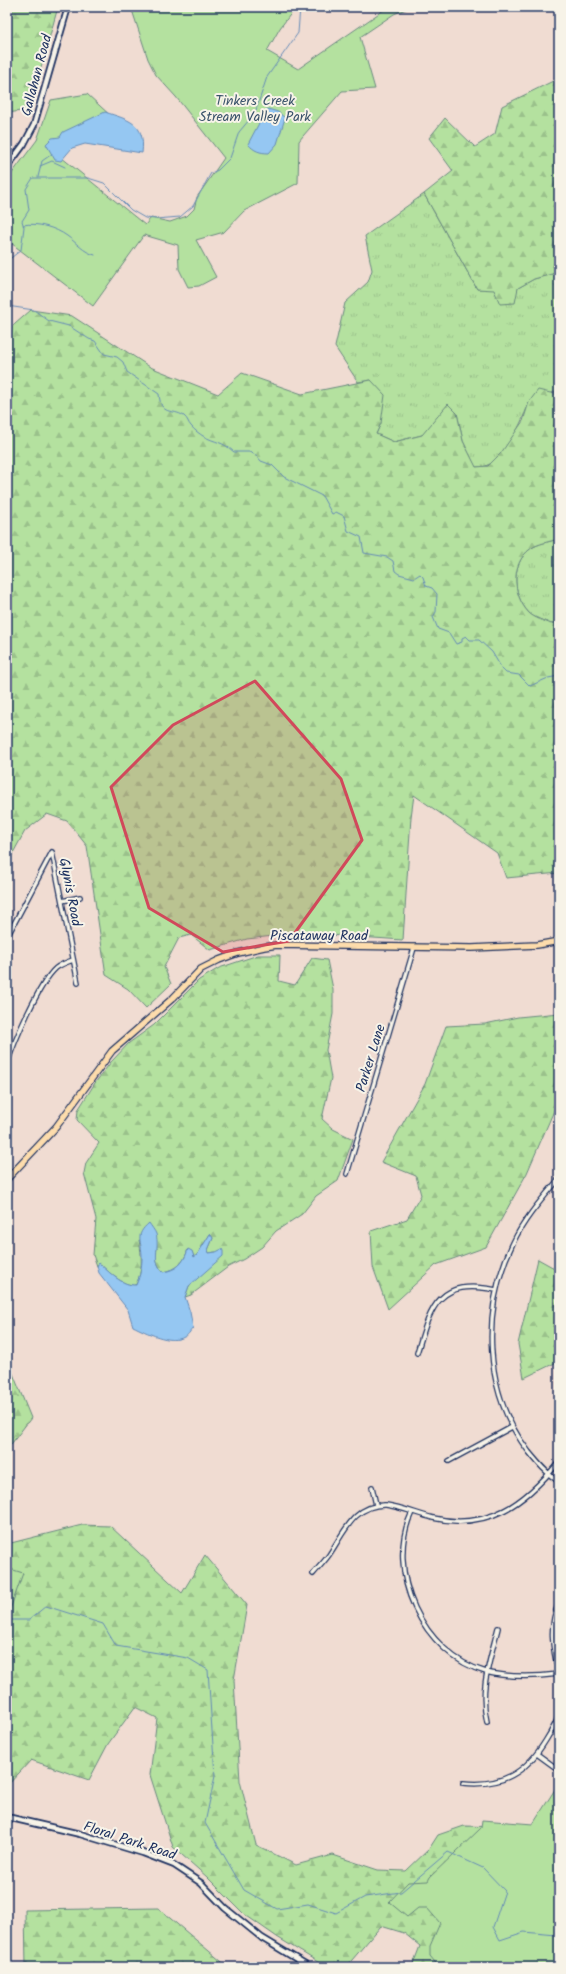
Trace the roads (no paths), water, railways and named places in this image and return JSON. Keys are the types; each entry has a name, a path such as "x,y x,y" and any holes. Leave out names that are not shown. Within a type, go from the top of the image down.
{"main road":[{"name":"Piscataway Road","path":"7,1179 56,1127 108,1055 122,1040 168,1003 191,978 206,966 253,949 277,945 414,948 495,947 537,945 559,941"}],"street":[{"name":"Gallahan Road","path":"7,166 24,144 34,125 68,7"},
{"name":"Glynis Road","path":"7,937 52,852 78,984"},
{"path":"62,901 80,897"},
{"name":"Parker Lane","path":"347,1174 414,948"},
{"path":"7,1064 18,1036 45,981 57,967 73,960"},
{"path":"559,1179 519,1231 503,1266 496,1290 491,1329 494,1365 499,1391 512,1428 528,1450 549,1474 559,1482"},
{"path":"417,1353 429,1314 443,1296 454,1290 469,1286 496,1290"},
{"path":"449,1461 512,1428"},
{"path":"313,1574 328,1556 350,1522 360,1513 376,1506 393,1506 434,1518 455,1521 483,1518 503,1511 521,1502 559,1462"},
{"path":"372,1487 376,1506"},
{"path":"412,1512 404,1540 403,1562 406,1581 428,1631 445,1649 464,1662 486,1672 523,1676 559,1674 552,1634 554,1616 559,1603"},
{"path":"487,1722 483,1703 484,1687 486,1672 498,1628"},
{"path":"463,1783 485,1784 502,1780 522,1769 537,1754 559,1717"},
{"path":"537,1754 559,1770"},
{"name":"Floral Park Road","path":"7,1817 80,1834 143,1853 174,1865 201,1883 226,1908 262,1938 310,1967"}],"water":[{"path":"268,109 278,112 285,118 277,144 269,153 263,153 257,151 248,144 266,110"},
{"path":"105,112 121,117 134,124 141,135 143,143 142,153 85,144 72,148 61,161 55,160 46,144 52,138 60,137 63,132"},
{"path":"149,1223 156,1234 157,1263 163,1272 176,1268 182,1262 188,1249 192,1251 194,1257 197,1255 210,1234 213,1238 208,1250 209,1253 222,1249 223,1251 223,1256 189,1286 185,1297 193,1328 187,1336 179,1339 165,1339 133,1326 128,1310 99,1273 97,1266 99,1263 121,1281 131,1285 136,1285 142,1264 140,1235 144,1227"}],"waterway":[{"path":"7,261 21,250 24,227 22,221 29,210 26,189 33,178 88,178 104,183 131,210 145,218 156,219 180,217 193,206 211,173 218,170 230,158 239,132 255,113 267,77 298,33 300,7"},
{"path":"38,177 42,161 52,154"},
{"path":"40,166 52,161 65,167"},
{"path":"23,225 34,224 57,230 84,250 95,255"},
{"path":"7,306 34,310 49,321 69,326 89,339 95,341 104,354 117,357 123,362 127,372 159,394 160,401 165,409 184,416 197,432 230,448 234,452 249,452 256,455 261,461 272,465 284,477 322,496 332,514 336,512 344,516 348,531 361,537 364,553 387,557 393,561 395,571 399,574 414,578 420,574 423,577 426,586 432,588 437,594 436,612 433,617 438,629 449,633 456,644 462,642 462,638 466,636 470,640 479,640 492,652 506,673 519,675 530,686 548,678 559,676"},
{"path":"7,1620 29,1620 46,1606 103,1624 116,1646 188,1658 208,1670 215,1776 205,1823 244,1890 277,1909 308,1904 336,1913 365,1897 401,1892 448,1852 483,1868 505,1891 493,1927 500,1940 524,1932 556,1935 559,1939"}],"park label":[{"name":"Tinkers Creek Stream Valley Park","path":"255,108"}]}
